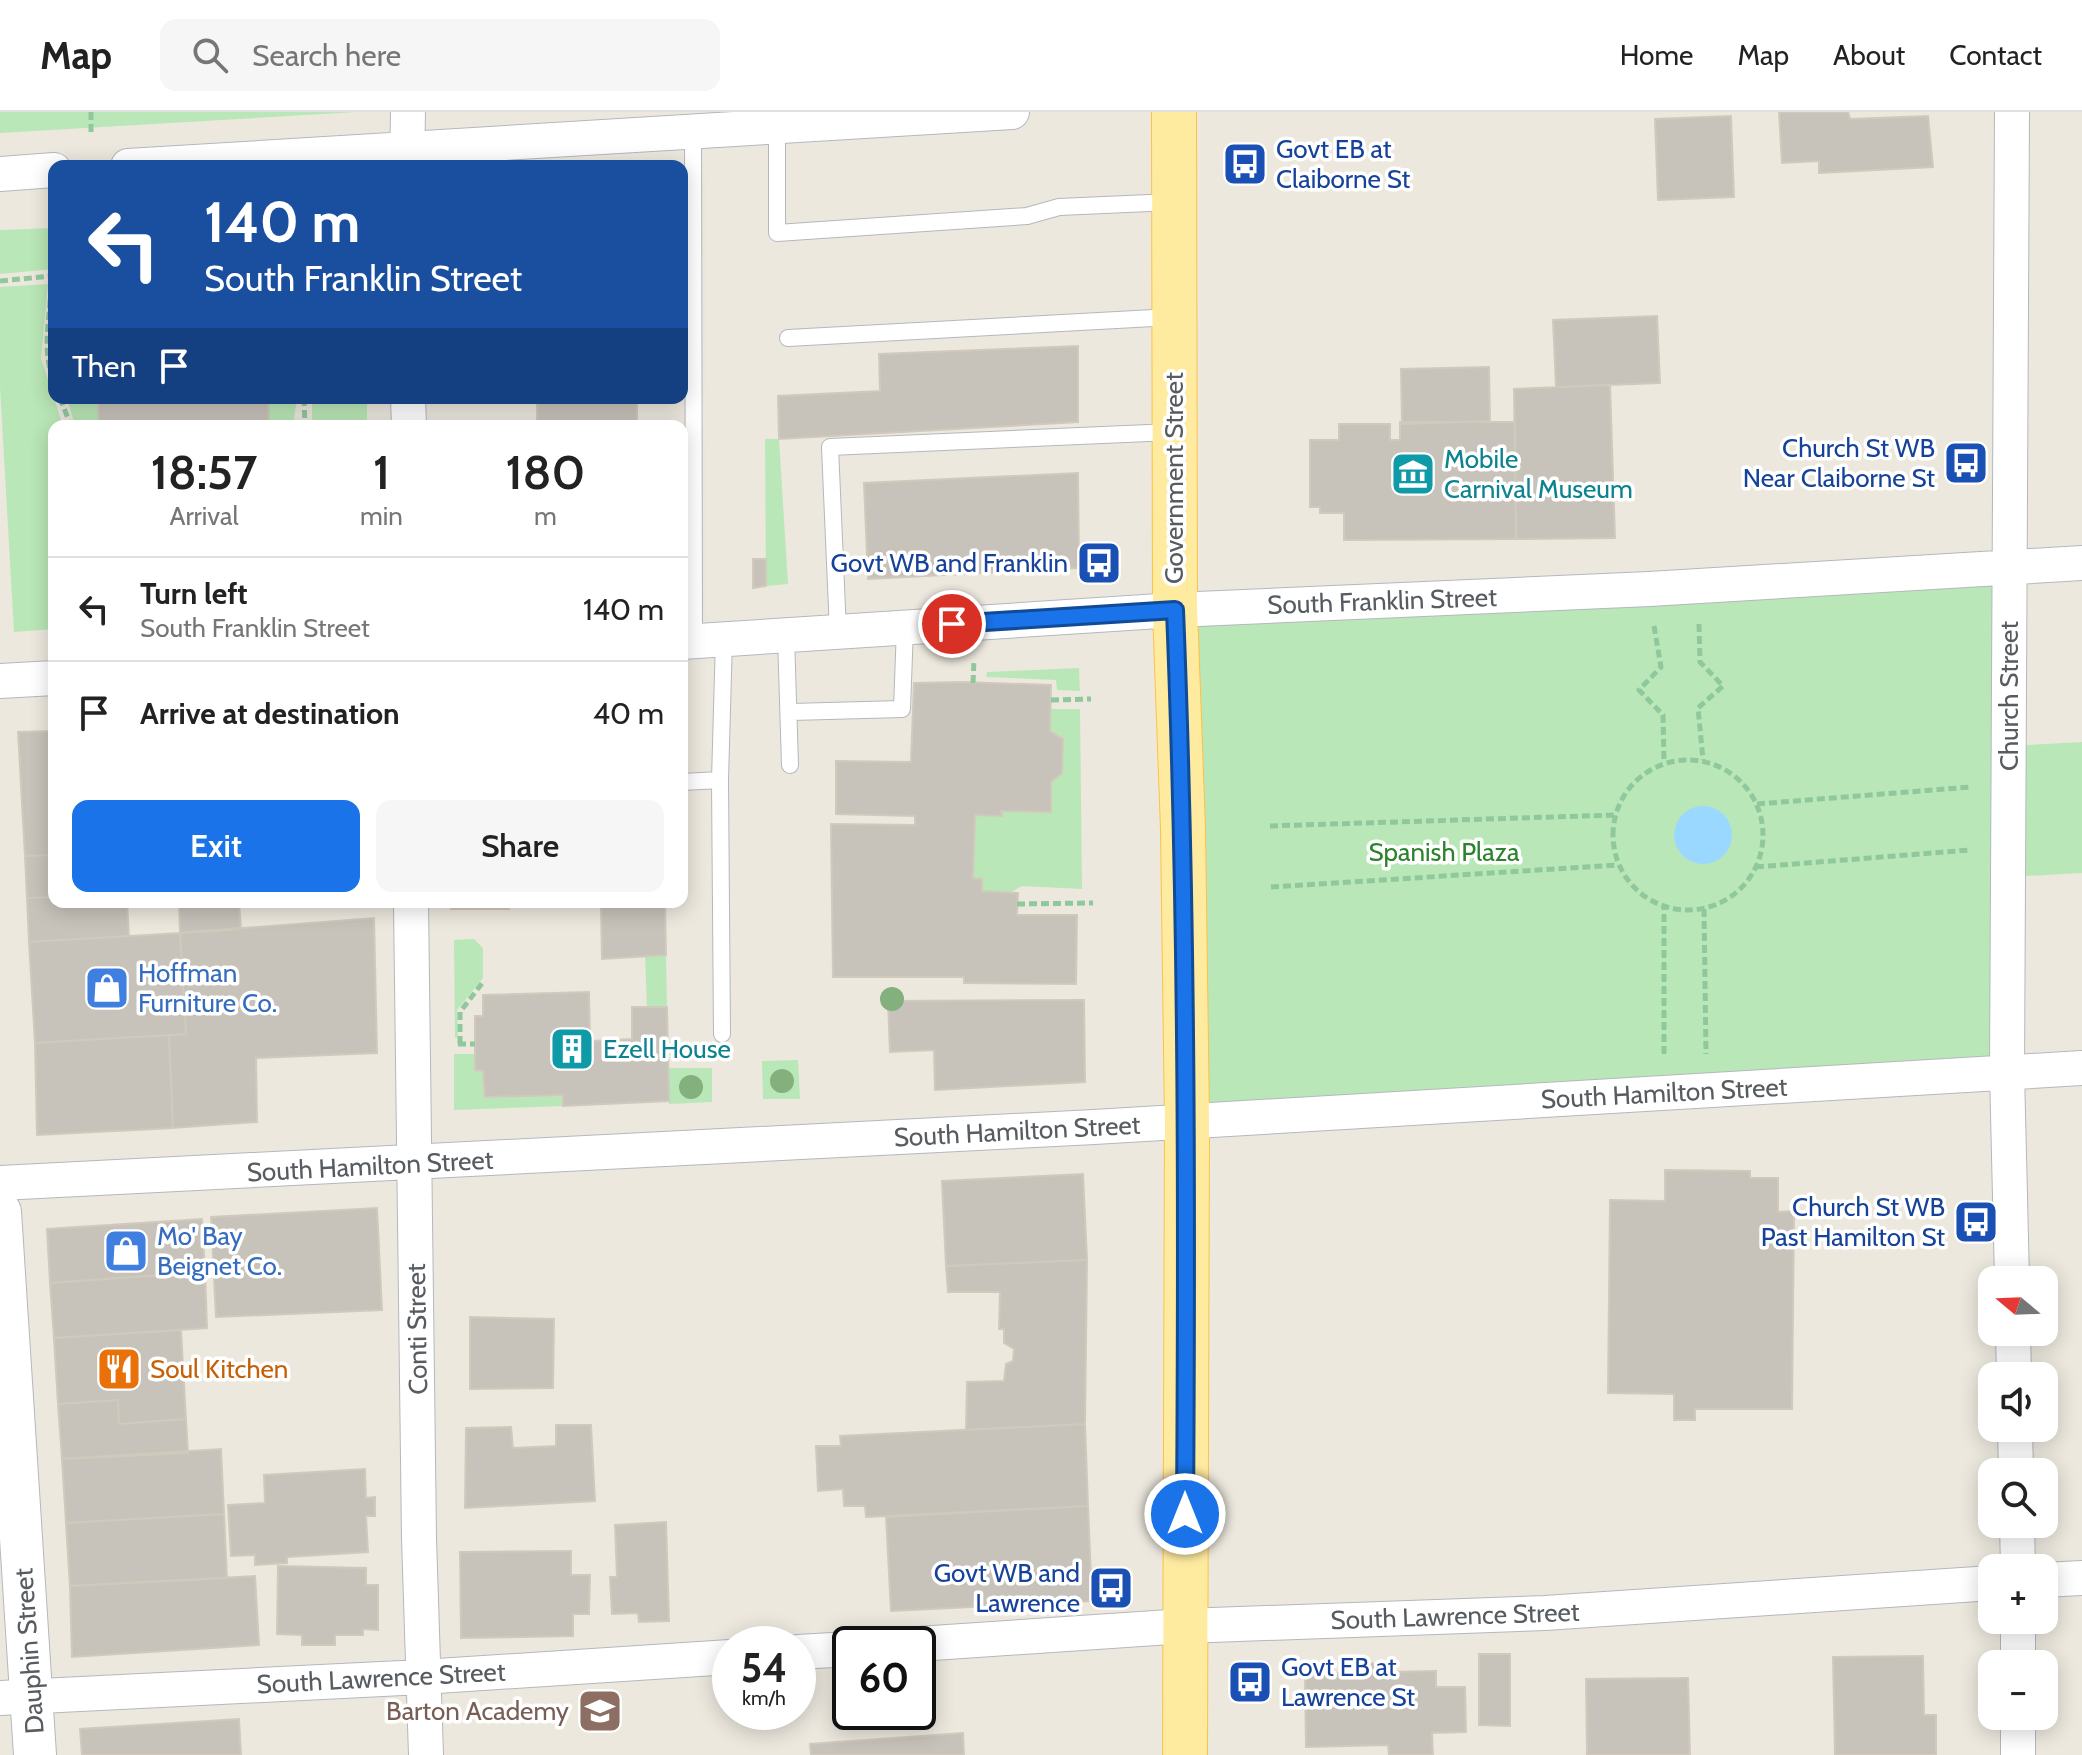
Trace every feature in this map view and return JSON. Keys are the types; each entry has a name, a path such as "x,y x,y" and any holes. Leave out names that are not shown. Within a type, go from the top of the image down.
{"main road":[{"name":"Government Street","path":"1174,112 1175,610 1183,829 1187,1121 1185,1755"}],"street":[{"path":"407,158 408,112"},
{"path":"337,160 407,158 693,132 1012,112"},
{"name":"Church Street","path":"2012,112 2007,846 2007,1072 2012,1266"},
{"path":"0,174 48,170"},
{"name":"South Franklin Street","path":"700,641 1175,610 1697,587 2010,565 2082,563"},
{"path":"0,681 48,678"},
{"name":"Conti Street","path":"411,908 422,1677 426,1755"},
{"name":"South Hamilton Street","path":"0,1183 414,1164 2082,1068"},
{"name":"Dauphin Street","path":"0,1212 16,1697 35,1755"},
{"path":"2058,1579 2082,1578"},
{"name":"South Lawrence Street","path":"936,1643 1185,1626 1545,1613 1978,1584"},
{"name":"South Lawrence Street","path":"16,1697 422,1677 712,1658"},
{"path":"2018,1730 2018,1755"}],"lane":[{"path":"777,126 777,233 1027,216 1059,207 1174,202"},
{"path":"693,132 700,641 720,780 722,1034"},
{"path":"788,338 1174,316"},
{"path":"838,632 830,447 1173,432"},
{"path":"791,712 902,709 905,627"},
{"path":"786,636 791,712 790,765"},
{"path":"688,782 720,780"}],"path":[{"path":"91,112 91,135"},
{"path":"0,281 48,275"},
{"path":"48,327 45,340 48,366"},
{"path":"1697,587 1700,662 1723,686 1698,708 1703,760"},
{"path":"1649,589 1661,667 1639,690 1663,715 1664,762"},
{"path":"973,683 974,673"},
{"path":"1051,700 1091,699"},
{"path":"1703,760 1725,769 1744,783 1757,804 1763,846 1756,867 1735,893 1704,909 1664,907 1645,898 1629,883 1618,865 1612,840 1614,815 1625,792 1642,774 1664,762 1703,760"},
{"path":"1757,804 2009,784"},
{"path":"1270,826 1614,815"},
{"path":"1756,867 2007,846"},
{"path":"1271,887 1618,865"},
{"path":"1017,904 1093,903"},
{"path":"1664,907 1664,1092"},
{"path":"1704,909 1707,1091"},
{"path":"475,1044 462,1044 460,1012 483,982"}],"green space":[{"path":"0,112 357,112 0,133"},
{"path":"48,228 48,270 0,274 0,230"},
{"path":"48,284 41,358 48,380 48,404 56,404 61,420 48,420 48,629 14,632 0,387 0,287"},
{"path":"69,404 98,404 99,420 73,420"},
{"path":"268,404 296,404 294,420 269,420"},
{"path":"312,404 367,404 367,420 312,420"},
{"path":"765,439 779,439 788,584 766,586"},
{"name":"Spanish Plaza","path":"2010,565 2010,746 2082,742 2082,873 2008,877 2007,1072 1187,1121 1175,610"},
{"path":"1079,668 1080,691 1057,690 1056,680 986,677 987,672"},
{"path":"1051,709 1080,709 1082,889 1022,886 1011,892 982,891 982,879 973,878 975,815 1002,815 1001,811 1062,773 1063,740 1050,731"},
{"path":"474,939 483,948 483,978 457,1010 458,1037 455,1038 454,940"},
{"path":"666,955 667,1007 647,1007 645,956"},
{"path":"454,1054 475,1054 475,1070 563,1095 563,1106 454,1110"},
{"path":"798,1060 800,1099 763,1099 762,1061"},
{"path":"669,1068 712,1068 712,1102 669,1104"}],"water":[{"path":"1703,806 1724,814 1732,835 1724,856 1703,864 1682,856 1674,835 1682,814"}],"building":[{"path":"1779,112 1848,112 1850,119 1928,116 1933,167 1819,173 1819,161 1782,163"},
{"path":"1731,116 1734,197 1658,200 1655,119"},
{"path":"1657,316 1660,383 1556,387 1553,320"},
{"path":"1078,346 1078,422 779,439 778,396 880,391 879,354"},
{"path":"1489,367 1490,421 1402,424 1401,369"},
{"path":"1610,385 1615,538 1516,539 1514,389"},
{"path":"98,404 268,404 269,420 99,420"},
{"path":"537,404 637,404 637,420 537,420"},
{"name":"Mobile Carnival Museum","path":"1400,422 1515,422 1516,539 1344,540 1344,513 1320,513 1320,507 1310,507 1310,440 1339,440 1339,424 1390,424 1390,440 1400,440"},
{"path":"1078,473 1079,568 868,579 864,483"},
{"path":"753,559 766,559 766,586 753,588"},
{"path":"914,683 1051,685 1050,731 1063,739 1062,773 1051,782 1051,812 1001,811 1002,816 975,815 973,878 982,879 982,891 1018,893 1017,915 1077,915 1076,984 964,983 964,977 833,977 831,824 915,825 915,816 836,814 836,761 911,762"},
{"path":"48,731 48,855 25,856 18,732"},
{"path":"48,855 48,897 27,898 25,856"},
{"path":"48,897 48,908 127,908 129,936 29,942 27,898"},
{"path":"179,908 239,908 241,929 180,933"},
{"path":"451,908 509,908 509,909"},
{"name":"Ezell House","path":"601,908 665,908 666,955 602,959"},
{"path":"374,918 377,1053 256,1058 257,1122 173,1128 169,1035 186,1034 180,933"},
{"name":"Hoffman Furniture Co.","path":"180,933 186,1034 35,1043 29,942"},
{"name":"Ezell House","path":"589,992 590,1041 632,1039 632,1007 667,1007 669,1101 563,1106 563,1095 485,1097 483,1071 475,1070 475,1016 483,1016 483,995"},
{"path":"1084,1000 1085,1082 935,1090 934,1050 890,1052 888,1001"},
{"path":"169,1035 173,1128 37,1135 35,1043"},
{"path":"1665,1170 1750,1171 1750,1178 1778,1178 1778,1212 1794,1211 1792,1409 1695,1409 1695,1420 1674,1420 1674,1394 1608,1393 1610,1200 1665,1201"},
{"path":"1083,1174 1087,1260 946,1266 942,1181"},
{"path":"377,1208 382,1310 216,1317 211,1217"},
{"name":"Mo' Bay Beignet Co.","path":"202,1219 205,1272 50,1283 47,1229"},
{"path":"1087,1260 1085,1424 966,1430 967,1382 1004,1381 1006,1364 1013,1361 1014,1349 1004,1343 1004,1329 999,1329 1000,1292 948,1292 946,1266"},
{"path":"205,1272 207,1328 54,1338 50,1283"},
{"path":"470,1317 554,1319 553,1388 470,1389"},
{"name":"Soul Kitchen","path":"181,1330 186,1419 119,1424 118,1400 58,1404 54,1338"},
{"path":"118,1400 119,1424 186,1419 188,1453 62,1459 58,1404"},
{"path":"1085,1424 1088,1506 866,1517 865,1506 844,1506 843,1489 818,1491 816,1446 841,1446 840,1436"},
{"path":"556,1425 591,1425 595,1501 465,1508 466,1428 511,1427 513,1448 556,1446"},
{"path":"221,1449 224,1514 66,1523 62,1459"},
{"path":"365,1469 366,1498 375,1497 375,1516 366,1516 368,1552 287,1557 287,1563 255,1565 255,1555 231,1556 228,1505 265,1503 264,1475"},
{"path":"1088,1506 1092,1601 891,1611 886,1517"},
{"path":"224,1514 227,1578 70,1586 66,1523"},
{"path":"666,1522 669,1621 639,1622 638,1613 612,1614 610,1577 617,1577 615,1525"},
{"path":"571,1551 571,1575 590,1575 589,1614 573,1614 573,1636 461,1638 460,1552"},
{"path":"278,1566 366,1568 366,1585 378,1585 378,1630 363,1629 363,1635 335,1635 335,1645 302,1645 302,1635 277,1634"},
{"path":"255,1576 259,1645 72,1657 70,1586"},
{"path":"1479,1654 1510,1654 1510,1726 1479,1725"},
{"path":"1923,1656 1924,1715 1936,1715 1936,1755 1835,1755 1833,1657"},
{"path":"1388,1663 1388,1672 1436,1671 1436,1687 1465,1687 1466,1732 1432,1733 1433,1755 1389,1755 1388,1745 1306,1747 1305,1674 1353,1672 1353,1664"},
{"path":"1688,1678 1690,1755 1587,1755 1586,1679"},
{"path":"239,1719 241,1755 82,1755 80,1729"},
{"path":"963,1733 964,1755 811,1755 810,1744"}],"place":[{"name":"Govt EB at Claiborne St","path":"1245,164"},
{"name":"Church St WB Near Claiborne St","path":"1966,463"},
{"name":"Mobile Carnival Museum","path":"1413,474"},
{"name":"Govt WB and Franklin","path":"1099,563"},
{"name":"Hoffman Furniture Co.","path":"107,988"},
{"name":"Ezell House","path":"572,1049"},
{"name":"Church St WB Past Hamilton St","path":"1976,1222"},
{"name":"Mo' Bay Beignet Co.","path":"126,1251"},
{"name":"Soul Kitchen","path":"119,1369"},
{"name":"Govt WB and Lawrence","path":"1111,1588"},
{"name":"Govt EB at Lawrence St","path":"1250,1682"},
{"name":"Barton Academy","path":"600,1711"}],"route":[{"path":"952,624 1175,610 1183,829 1187,1121 1185,1514"}]}
